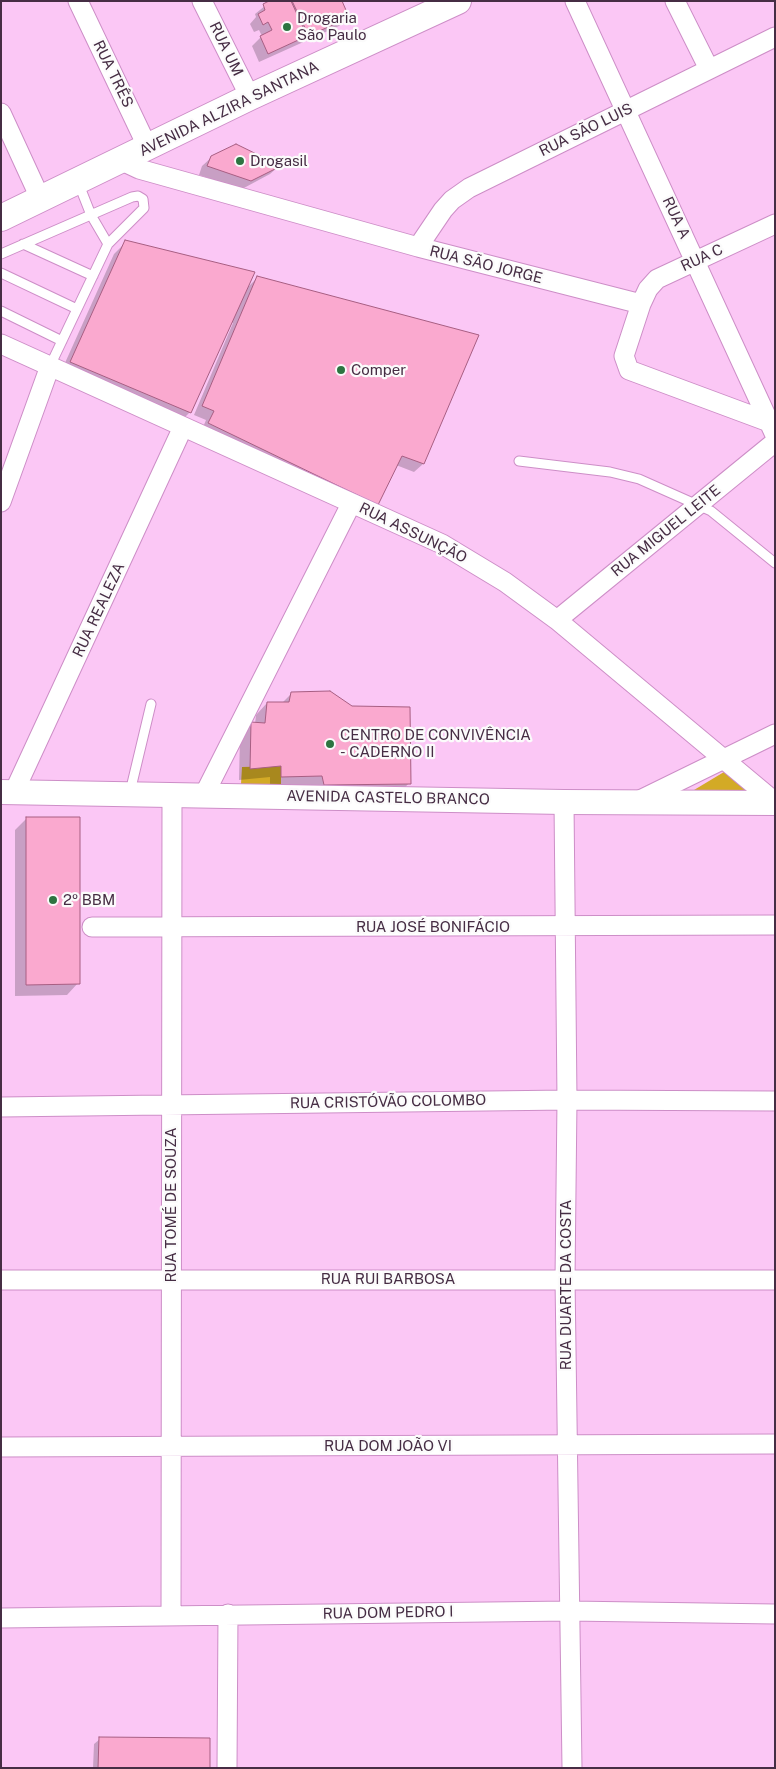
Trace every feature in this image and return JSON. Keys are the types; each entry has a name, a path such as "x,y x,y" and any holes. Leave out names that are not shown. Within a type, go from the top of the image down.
{"main road":[{"name":"AVENIDA ALZIRA SANTANA","path":"1,218 122,161 250,97 458,1"}],"street":[{"name":"RUA TRÊS","path":"78,1 148,148"},
{"name":"RUA UM","path":"202,1 250,97"},
{"name":"RUA A","path":"575,1 772,428"},
{"path":"675,1 709,69"},
{"name":"RUA SÃO LUIS","path":"418,247 443,210 452,200 469,188 775,38"},
{"path":"1,114 41,200"},
{"name":"RUA SÃO JORGE","path":"122,161 139,169 418,247 641,304"},
{"name":"RUA C","path":"641,304 648,289 657,279 775,224"},
{"path":"641,304 624,356 628,370 772,428"},
{"name":"RUA ASSUNÇÃO","path":"1,344 442,544 505,582 557,620 775,802"},
{"path":"3,495 50,366"},
{"name":"RUA REALEZA","path":"8,792 183,427"},
{"name":"RUA MIGUEL LEITE","path":"557,620 775,442"},
{"path":"204,795 352,504"},
{"path":"638,801 775,734"},
{"name":"AVENIDA CASTELO BRANCO","path":"8,792 564,802 775,802"},
{"name":"RUA TOMÉ DE SOUZA","path":"171,1615 172,795"},
{"name":"RUA DUARTE DA COSTA","path":"564,802 567,1100 565,1279 572,1768"},
{"name":"RUA JOSÉ BONIFÁCIO","path":"92,926 775,925"},
{"name":"RUA CRISTÓVÃO COLOMBO","path":"1,1107 567,1100 775,1101"},
{"name":"RUA RUI BARBOSA","path":"1,1280 775,1280"},
{"name":"RUA DOM JOÃO VI","path":"1,1447 775,1444"},
{"name":"RUA DOM PEDRO I","path":"1,1618 569,1611 775,1614"},
{"path":"227,1768 228,1614"}],"lane":[{"path":"78,182 91,215 108,244"},
{"path":"1,254 132,197 138,196 144,199 144,208 108,244 50,366"},
{"path":"23,244 93,276"},
{"path":"1,273 77,309"},
{"path":"1,310 62,341"},
{"path":"519,461 610,472 639,479 700,504 775,563"},
{"path":"130,795 151,704"}],"shaded area":[{"path":"281,766 281,784 241,784 242,767"},
{"path":"724,772 754,796 684,796"}],"building":[{"name":"Drogaria São Paulo","path":"269,1 291,1 307,36 268,54 260,36 272,30 268,22 263,25 258,14 265,10 263,4"},
{"path":"292,1 342,1 349,17 309,36"},
{"name":"Drogasil","path":"236,144 281,166 251,181 207,166 211,156"},
{"path":"125,240 255,272 191,413 70,362"},
{"name":"Comper","path":"257,276 479,335 424,464 402,456 378,505 208,423 214,411 202,406"},
{"name":"CENTRO DE CONVIVÊNCIA - CADERNO II","path":"330,691 352,706 410,707 411,784 324,785 322,776 281,777 281,766 250,769 251,722 265,723 267,702 289,702 291,692"},
{"name":"2º BBM","path":"26,817 80,817 80,984 26,985"},
{"path":"99,1737 210,1738 210,1768 98,1768"}],"place":[{"name":"Drogaria São Paulo","path":"287,27"},
{"name":"Drogasil","path":"240,161"},
{"name":"Comper","path":"341,370"},
{"name":"CENTRO DE CONVIVÊNCIA - CADERNO II","path":"330,744"},
{"name":"2º BBM","path":"53,900"}]}
